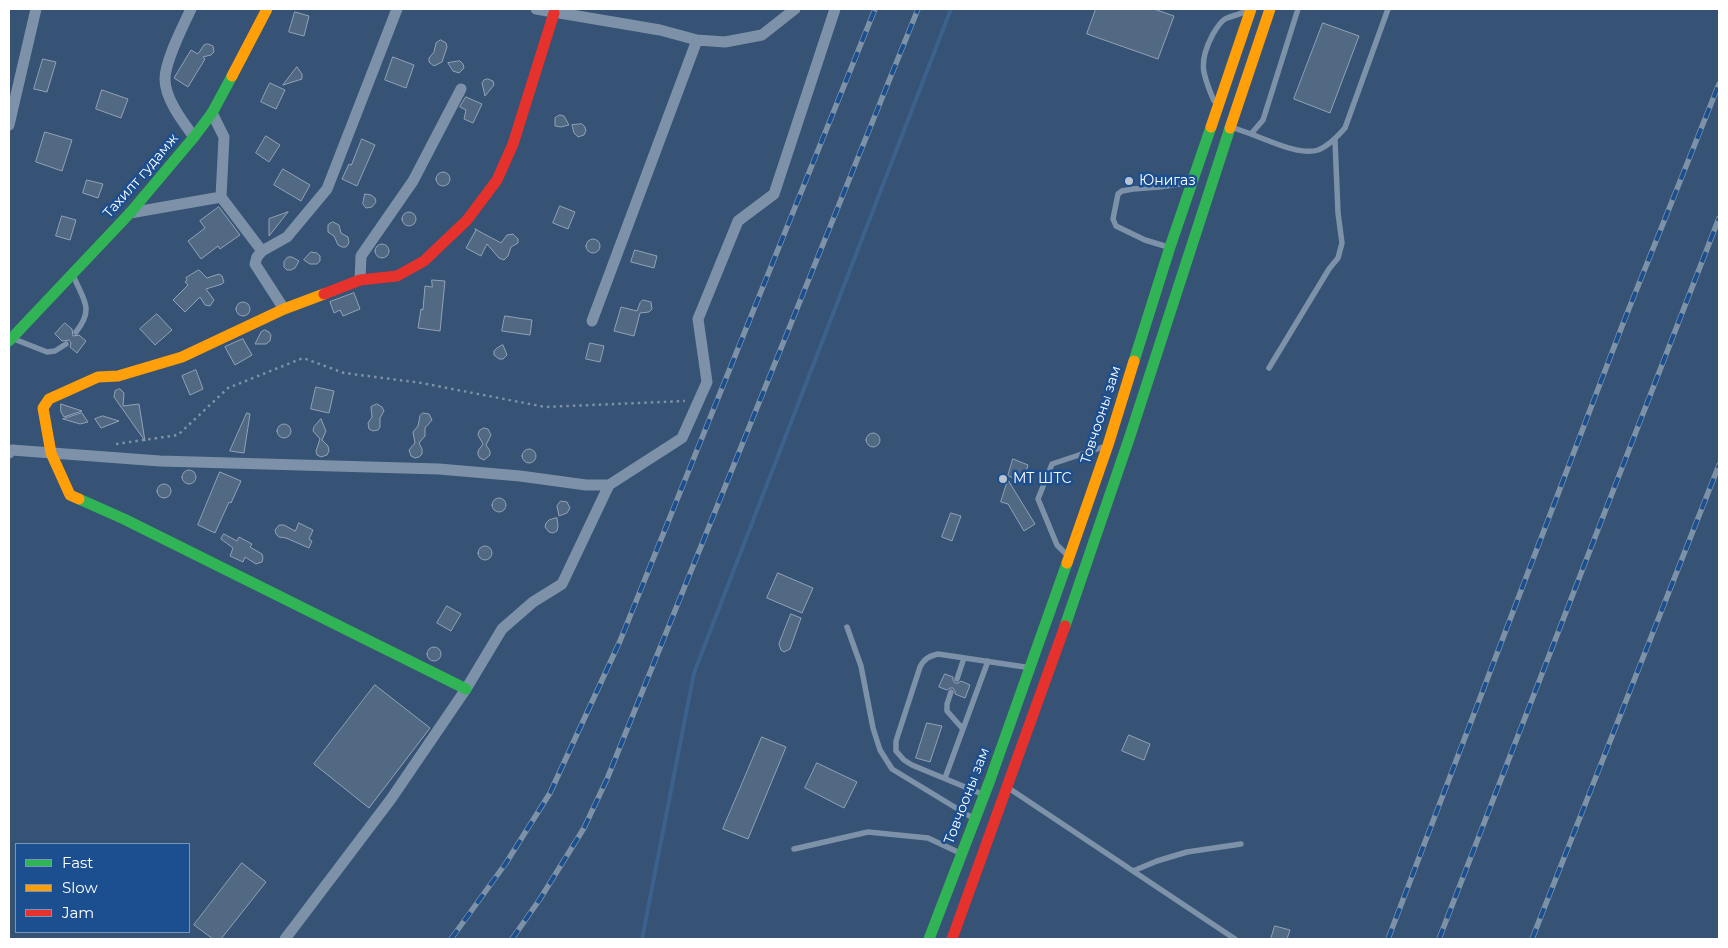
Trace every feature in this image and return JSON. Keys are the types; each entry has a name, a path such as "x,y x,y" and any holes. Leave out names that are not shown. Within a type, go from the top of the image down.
{"main road":[{"name":"Тахилт гудамж","path":"10,339 130,213 194,137 212,113 267,9"},
{"name":"Товчооны зам","path":"929,939 984,795 1108,445 1170,247 1251,9"},
{"path":"952,939 1130,436 1270,9"},
{"path":"466,689 124,519 70,495 51,453 44,408 49,398 98,378 118,376 182,357 284,309 360,280 397,276 424,261 467,220 497,180 513,144 554,13"}],"street":[{"path":"9,125 36,9"},
{"path":"191,9 171,54 165,79 171,104 194,137"},
{"path":"284,309 255,264 257,257 262,251 287,236 327,189 397,9"},
{"path":"536,9 660,30 697,40 725,42 762,35 794,9"},
{"path":"285,939 392,799 466,689 502,629 533,602 562,584 609,485 682,438 707,382 698,320 738,221 774,194 835,9"},
{"path":"592,321 697,40"},
{"path":"360,280 361,256 413,181 461,89"},
{"path":"212,113 224,137 221,197 262,251"},
{"path":"130,213 221,197"},
{"path":"9,453 12,450 160,460 439,469 520,476 586,485 609,485"}],"lane":[{"path":"1217,108 1204,76 1203,62 1206,46 1217,27 1224,20 1251,9"},
{"path":"1251,134 1263,120 1298,9"},
{"path":"1230,127 1294,150 1318,150 1335,140 1345,128 1388,9"},
{"path":"1269,368 1329,269 1338,258 1342,243 1338,213 1335,140"},
{"path":"1170,247 1145,240 1116,226 1113,219 1118,194 1122,191 1133,189 1192,182"},
{"path":"72,273 86,309 85,321 76,332"},
{"path":"10,339 47,352 55,351 66,344"},
{"path":"1069,557 1057,545 1038,499 1052,464 1108,445"},
{"path":"847,628 861,666 873,728 880,750 892,769 975,819"},
{"path":"984,795 904,760 896,751 896,741 923,662 930,656 938,654 1030,668"},
{"path":"957,679 964,658"},
{"path":"945,778 988,661"},
{"path":"951,692 947,710 962,728"},
{"path":"1007,786 1234,939"},
{"path":"794,849 868,832 928,838 962,854"},
{"path":"1134,872 1157,861 1186,852 1241,844"}],"path":[{"path":"109,445 178,435 228,388 303,358 344,373 422,383 545,407 698,401"}],"building":[{"path":"1096,9 1154,9 1174,16 1158,59 1087,34"},
{"path":"295,12 309,16 304,36 289,32"},
{"path":"1323,23 1359,36 1330,113 1294,99"},
{"path":"441,40 446,43 447,47 442,62 434,66 429,62 429,58 434,52 436,43"},
{"path":"204,45 213,46 214,52 203,57 205,59 188,87 174,78 191,50 198,54"},
{"path":"393,57 414,65 406,88 385,80"},
{"path":"43,59 56,62 47,92 34,89"},
{"path":"460,61 464,68 459,73 453,71 448,63"},
{"path":"297,67 302,74 302,79 283,85"},
{"path":"488,79 493,81 494,85 485,96 482,83"},
{"path":"270,83 285,90 276,109 261,102"},
{"path":"102,90 128,99 121,118 96,109"},
{"path":"466,97 482,104 473,123 464,119 466,110 460,107"},
{"path":"560,115 564,116 569,125 555,126 555,118"},
{"path":"582,124 586,131 584,135 578,137 574,133 572,125"},
{"path":"45,132 72,140 62,171 36,162"},
{"path":"266,136 280,145 269,162 256,153"},
{"path":"362,139 375,145 357,186 342,179 349,164 351,165"},
{"path":"283,169 310,185 301,201 274,185"},
{"path":"443,172 448,174 450,179 448,184 443,186 438,184 436,179 438,174"},
{"path":"87,180 103,184 98,198 83,193"},
{"path":"365,194 375,198 376,202 372,207 366,208 363,204"},
{"path":"560,206 575,212 568,229 553,223"},
{"path":"219,207 240,235 220,249 218,246 201,259 188,241 205,228 200,221"},
{"path":"288,212 269,236 269,219"},
{"path":"409,212 414,214 416,219 414,224 409,226 404,224 402,219 404,214"},
{"path":"62,216 76,220 70,240 56,236"},
{"path":"333,222 339,225 341,233 348,237 349,243 346,247 338,245 334,236 328,232 328,225"},
{"path":"475,229 501,243 507,235 513,234 518,239 518,243 511,247 508,256 504,260 499,258 487,244 481,256 466,248"},
{"path":"593,239 598,241 600,246 598,251 593,253 588,251 586,246 588,241"},
{"path":"382,244 387,246 389,251 387,256 382,258 377,256 375,251 377,246"},
{"path":"635,250 657,256 654,268 631,262"},
{"path":"311,252 317,253 320,256 320,261 317,264 310,264 304,260"},
{"path":"288,257 299,261 295,268 291,270 287,270 284,267 284,262"},
{"path":"199,270 207,278 219,274 224,282 206,289 214,300 210,306 205,305 200,297 185,312 173,300 188,285 185,282 186,278"},
{"path":"432,280 445,281 440,331 418,328 421,309 423,310 425,286 432,287"},
{"path":"354,293 360,309 343,316 340,310 334,313 330,302"},
{"path":"643,300 651,302 652,309 649,312 640,313 634,336 614,331 621,307 637,311"},
{"path":"243,302 248,304 250,309 248,314 243,316 238,314 236,309 238,304"},
{"path":"157,314 172,330 155,345 140,329"},
{"path":"505,316 532,320 530,335 502,331"},
{"path":"65,323 72,329 73,336 79,335 86,341 77,353 70,347 71,343 69,340 62,341 55,334"},
{"path":"265,330 271,335 270,341 266,344 255,344 261,332"},
{"path":"243,339 252,355 235,365 225,347"},
{"path":"590,343 604,346 600,362 586,359"},
{"path":"503,345 507,355 503,359 499,359 494,355 494,351"},
{"path":"196,370 203,389 190,395 182,376"},
{"path":"316,387 334,391 329,413 311,409"},
{"path":"120,389 124,393 123,406 139,404 145,441 114,397 115,391"},
{"path":"61,404 82,411 64,417 61,412"},
{"path":"377,404 384,411 380,418 380,427 378,430 373,431 369,429 368,423 372,417 371,407"},
{"path":"82,413 88,422 80,424 63,419"},
{"path":"247,413 250,414 244,453 230,451"},
{"path":"423,413 429,414 432,420 425,428 425,436 419,443 422,454 415,458 411,456 409,450 415,443 413,432 418,426 420,416"},
{"path":"103,416 119,421 101,428 95,419"},
{"path":"321,419 326,431 322,440 328,446 329,451 327,455 321,457 317,455 316,451 320,439 313,431"},
{"path":"284,424 289,426 291,431 289,436 284,438 279,436 277,431 279,426"},
{"path":"484,428 488,429 491,435 486,445 490,455 484,460 478,455 478,451 483,444 478,435 479,431"},
{"path":"873,433 878,435 880,440 878,445 873,447 868,445 866,440 868,435"},
{"path":"529,449 534,451 536,456 534,461 529,463 524,461 522,456 524,451"},
{"path":"1013,459 1028,465 1023,481 1008,476"},
{"path":"189,470 194,472 196,477 194,482 189,484 184,482 182,477 184,472"},
{"path":"220,472 241,481 215,533 198,525"},
{"path":"1008,480 1035,524 1024,531 1008,504 1001,502"},
{"path":"164,484 169,486 171,491 169,496 164,498 159,496 157,491 159,486"},
{"path":"499,498 504,500 506,505 504,510 499,512 494,510 492,505 494,500"},
{"path":"561,501 567,502 570,508 567,513 559,516 557,506"},
{"path":"951,513 961,516 952,541 942,537"},
{"path":"557,518 557,531 549,532 545,527 546,523"},
{"path":"299,523 313,530 309,539 312,541 309,548 279,537 276,534 275,530 279,525 284,525 295,531"},
{"path":"224,534 237,541 239,537 252,544 250,547 262,554 262,562 256,564 245,557 243,562 230,556 233,548 221,539"},
{"path":"485,546 490,548 492,553 490,558 485,560 480,558 478,553 480,548"},
{"path":"778,573 813,588 802,613 767,598"},
{"path":"447,606 461,614 451,631 437,623"},
{"path":"791,614 801,618 790,649 784,652 779,644"},
{"path":"434,647 439,649 441,654 439,659 434,661 429,659 427,654 429,649"},
{"path":"945,674 953,677 955,683 961,681 970,685 965,698 955,694 953,688 947,690 939,687"},
{"path":"375,685 430,728 369,808 314,764"},
{"path":"927,723 942,726 930,762 916,758"},
{"path":"1129,735 1150,744 1144,760 1122,751"},
{"path":"762,737 786,747 748,839 723,829"},
{"path":"817,763 857,782 844,808 805,788"},
{"path":"242,863 266,882 221,939 213,939 194,925"},
{"path":"1275,926 1290,930 1287,939 1271,939"}],"waterway":[{"path":"642,939 694,673 951,9"}],"railway":[{"path":"451,939 506,863 550,793 620,641 875,9"},
{"path":"512,939 540,899 584,828 607,779 918,9"},
{"path":"1388,939 1624,321 1719,84"},
{"path":"1439,939 1719,218"},
{"path":"1532,939 1719,465"}],"traffic: fast":[{"path":"9,341 130,213 194,137 212,113 232,76"},
{"path":"1134,361 1211,127"},
{"path":"1065,626 1130,436 1230,128"},
{"path":"79,499 124,519 466,689"},
{"path":"929,939 990,780 1067,563"}],"traffic: slow":[{"path":"232,76 267,9"},
{"path":"1211,127 1251,9"},
{"path":"1230,128 1270,9"},
{"path":"79,499 70,495 51,453 43,408 49,399 98,377 118,376 182,357 284,309 324,294"},
{"path":"1067,563 1108,445 1134,361"}],"traffic: jam":[{"path":"324,294 360,280 397,276 424,261 467,220 497,180 513,144 554,13"},
{"path":"952,939 1065,626"}],"place":[{"name":"Юнигаз","path":"1129,181"},
{"name":"MT ШТС","path":"1003,479"}]}
